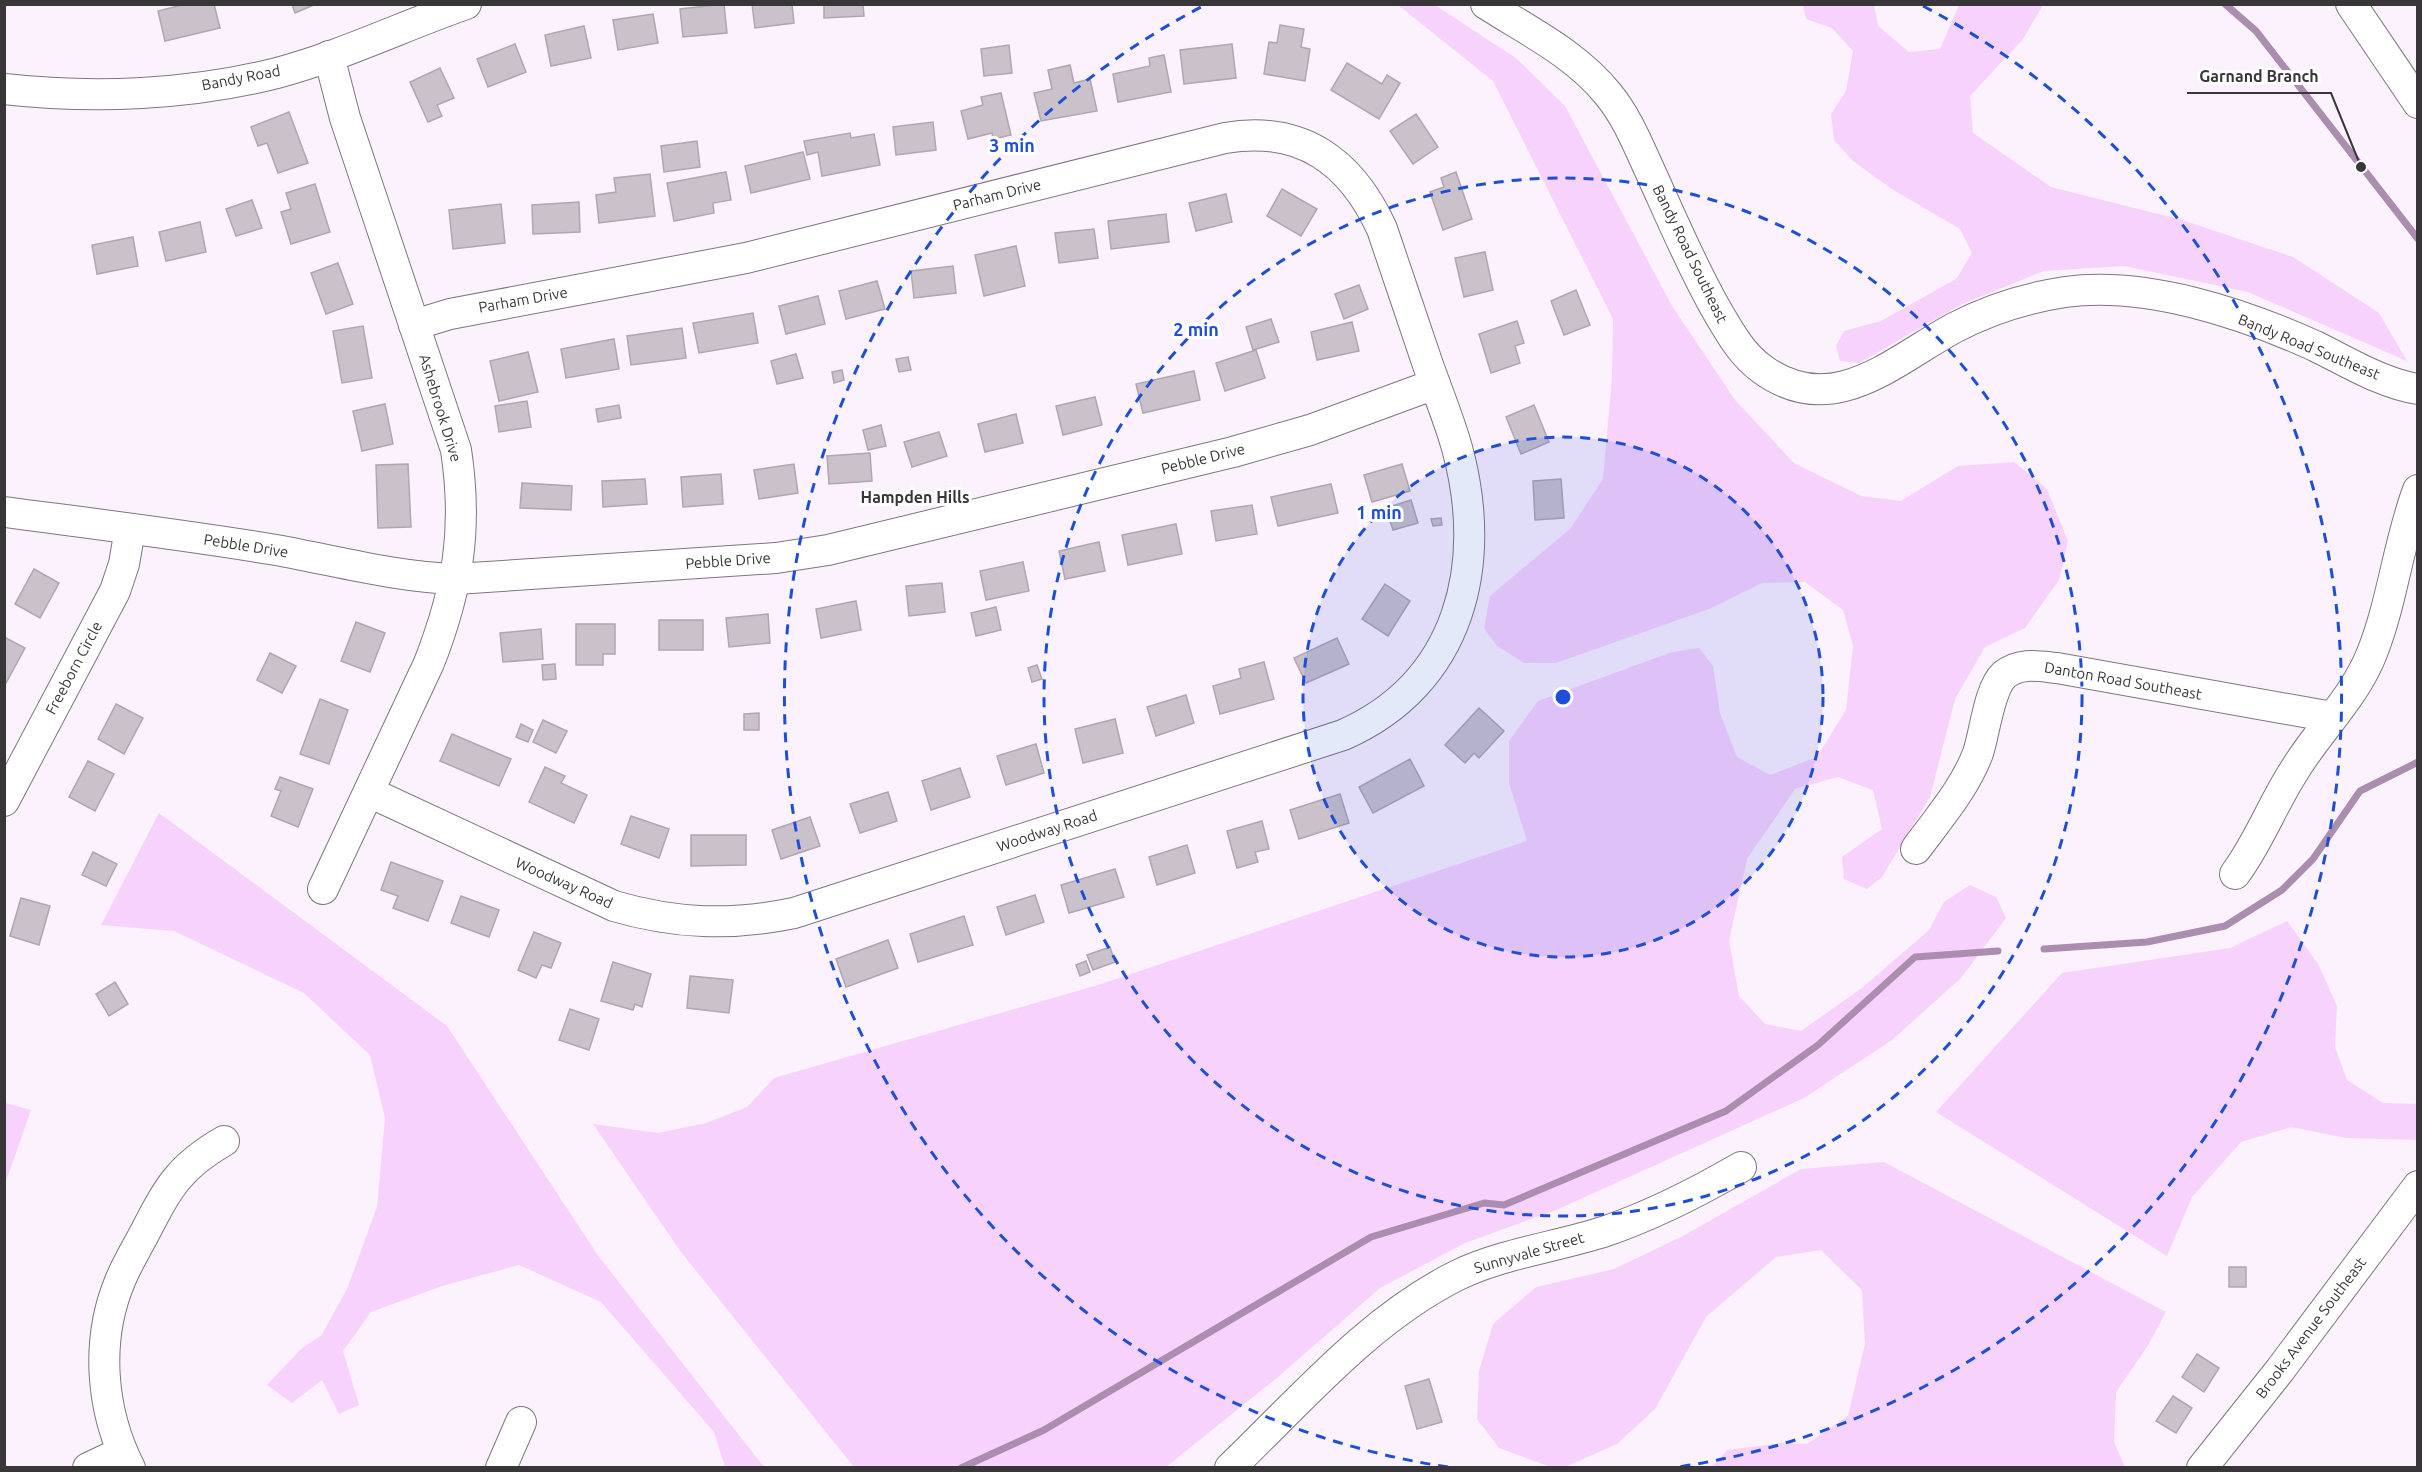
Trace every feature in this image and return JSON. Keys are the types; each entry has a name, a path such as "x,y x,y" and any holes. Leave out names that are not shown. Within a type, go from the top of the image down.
{"street":[{"name":"Bandy Road","path":"4,89 45,93 110,93 178,89 277,73 329,56 466,4"},
{"name":"Bandy Road Southeast","path":"1485,4 1565,54 1585,70 1608,94 1626,121 1703,285 1730,334 1745,354 1762,370 1783,381 1805,388 1828,390 1850,386 1871,378 1954,328 1990,312 2027,299 2066,292 2098,290 2137,291 2236,317 2300,340 2379,376 2418,389"},
{"path":"2351,4 2418,103"},
{"name":"Ashebrook Drive","path":"323,889 429,663 442,629 456,579 462,538 462,489 457,459 345,118 329,56"},
{"name":"Parham Drive","path":"414,325 450,314 746,258 1224,138 1263,134 1298,141 1331,161 1354,181 1368,199 1382,229 1435,384"},
{"name":"Pebble Drive","path":"4,512 341,561 414,578 456,579 776,558 828,550 1233,452 1310,430 1435,384"},
{"name":"Woodway Road","path":"369,792 614,906 676,921 727,923 757,921 794,913 1343,735 1365,725 1390,709 1418,683 1448,638 1463,598 1468,567 1465,487 1457,447 1435,384"},
{"path":"2235,874 2251,852 2294,770 2352,692 2372,655 2383,620 2406,521 2418,490"},
{"name":"Freeborn Circle","path":"4,801 115,591 124,564 130,529"},
{"name":"Danton Road Southeast","path":"1916,849 1961,786 1982,740 1995,688 2003,676 2014,668 2028,665 2057,668 2332,717"},
{"path":"88,1467 126,1460 107,1398 104,1358 108,1319 120,1282 168,1189 183,1170 200,1155 224,1141"},
{"name":"Sunnyvale Street","path":"1230,1467 1348,1354 1398,1310 1421,1295 1490,1263 1604,1232 1650,1215 1741,1167"},
{"name":"Brooks Avenue Southeast","path":"2202,1467 2280,1370 2418,1186"},
{"path":"501,1467 521,1422"}],"shaded area":[{"path":"1398,5 1435,5 1517,59 1565,106 1672,306 1735,400 1794,463 1861,496 1901,501 1958,466 2014,462 2047,489 2068,541 2059,580 2025,628 1985,647 1955,699 1930,797 1882,877 1867,889 1844,879 1842,857 1882,829 1873,790 1838,777 1795,789 1747,859 1729,941 1739,996 1765,1024 1801,1031 1862,988 1929,930 1944,902 1970,885 1996,897 2006,918 1961,978 1892,1040 1804,1098 1556,1210 1465,1243 1380,1288 1278,1377 1166,1467 854,1467 681,1252 593,1124 658,1133 706,1123 747,1107 774,1078 1098,985 1527,841 1509,783 1509,741 1538,701 1672,652 1699,648 1713,666 1720,713 1737,757 1770,775 1817,757 1846,710 1853,646 1843,610 1805,582 1762,583 1709,609 1556,663 1524,663 1497,646 1484,628 1490,596 1570,529 1603,479 1612,378 1613,319 1493,81"},
{"path":"1803,5 1874,5 1878,26 1909,52 1940,49 1959,5 2043,5 2023,39 1970,96 1973,133 2051,187 2182,220 2293,257 2379,313 2407,361 2248,292 2124,266 2044,271 1962,304 1859,363 1840,361 1836,346 1844,331 1881,321 1956,279 1972,253 1960,229 1890,188 1853,161 1834,140 1831,114 1846,91 1853,51 1832,28 1806,19"},
{"path":"159,813 447,1026 599,1257 764,1467 725,1467 714,1432 601,1302 519,1265 442,1286 371,1312 343,1351 359,1405 339,1414 322,1380 292,1403 267,1385 302,1348 321,1336 347,1289 377,1207 385,1118 370,1055 304,993 174,931 101,925"},
{"path":"2287,921 2318,964 2337,1006 2335,1047 2347,1080 2383,1103 2417,1104 2417,1140 2346,1138 2291,1127 2241,1142 2192,1197 2167,1256 1936,1112 2062,973 2230,948"},
{"path":"4,1103 31,1110 5,1184"},
{"path":"1884,1162 2166,1312 2147,1347 2116,1392 2114,1442 2125,1467 1712,1467 1727,1450 1781,1443 1807,1444 1848,1416 1865,1344 1862,1290 1821,1250 1776,1257 1706,1317 1655,1409 1617,1444 1565,1467 1551,1467 1499,1448 1477,1419 1479,1371 1493,1324 1536,1287 1614,1269 1683,1236 1801,1169"}],"building":[{"path":"186,4 214,4 220,28 165,41 158,11"},
{"path":"292,4 316,4 295,13"},
{"path":"724,4 727,33 683,37 680,9"},
{"path":"752,4 792,4 794,23 755,28"},
{"path":"824,4 863,4 864,16 824,18"},
{"path":"653,14 658,43 618,50 613,20"},
{"path":"1280,25 1304,29 1301,47 1310,49 1305,81 1264,74 1269,42 1277,43"},
{"path":"584,26 591,58 551,66 545,35"},
{"path":"515,44 526,72 488,87 477,59"},
{"path":"1232,44 1236,78 1184,84 1180,50"},
{"path":"1009,45 1012,73 984,76 981,49"},
{"path":"1164,55 1171,92 1118,102 1113,74 1150,66 1149,58"},
{"path":"1347,63 1382,84 1387,75 1400,83 1379,119 1331,90"},
{"path":"1070,65 1074,83 1090,79 1097,111 1041,121 1034,93 1052,89 1048,70"},
{"path":"440,68 454,98 437,105 442,116 428,122 410,82"},
{"path":"1001,93 1011,135 993,139 992,133 968,139 961,111 983,105 981,97"},
{"path":"289,112 308,163 278,173 267,143 258,146 251,127"},
{"path":"1416,114 1438,147 1413,164 1390,131"},
{"path":"933,122 936,150 896,155 893,127"},
{"path":"850,133 851,138 874,134 880,165 822,176 818,152 807,155 804,141"},
{"path":"697,141 700,167 664,172 661,146"},
{"path":"803,152 810,179 751,193 745,166"},
{"path":"726,172 731,200 713,203 714,213 674,221 667,183"},
{"path":"1456,172 1472,219 1443,230 1430,192 1444,187 1441,178"},
{"path":"650,174 655,216 599,223 596,195 616,192 614,178"},
{"path":"315,184 330,232 291,244 281,212 291,209 286,193"},
{"path":"1282,189 1317,209 1301,236 1267,216"},
{"path":"1226,194 1232,222 1196,231 1189,203"},
{"path":"252,200 262,228 236,236 226,209"},
{"path":"579,202 580,232 533,234 532,205"},
{"path":"501,204 505,243 453,249 449,210"},
{"path":"1166,214 1169,242 1111,249 1108,221"},
{"path":"200,222 206,252 166,261 159,232"},
{"path":"1094,229 1098,258 1059,263 1055,233"},
{"path":"133,237 138,266 97,274 92,245"},
{"path":"1016,246 1025,286 984,296 975,255"},
{"path":"1485,252 1493,290 1464,297 1455,258"},
{"path":"338,263 353,304 326,314 311,273"},
{"path":"953,266 956,293 914,298 911,271"},
{"path":"877,281 885,309 846,319 839,291"},
{"path":"1359,285 1368,309 1344,319 1335,294"},
{"path":"1576,290 1590,325 1564,335 1551,301"},
{"path":"818,296 825,324 786,334 779,306"},
{"path":"753,313 758,343 699,353 693,323"},
{"path":"1271,319 1279,342 1253,350 1246,327"},
{"path":"1517,321 1524,343 1515,346 1520,363 1491,373 1479,334"},
{"path":"1352,322 1359,351 1317,360 1311,332"},
{"path":"363,326 372,378 342,383 333,331"},
{"path":"682,328 686,358 631,365 627,336"},
{"path":"614,339 619,369 566,378 561,349"},
{"path":"1256,350 1265,378 1225,391 1216,363"},
{"path":"528,352 538,392 499,401 490,361"},
{"path":"796,354 803,378 777,384 771,361"},
{"path":"908,357 911,370 899,372 896,359"},
{"path":"842,370 844,380 834,383 832,372"},
{"path":"1194,371 1200,400 1143,413 1136,384"},
{"path":"1095,397 1102,425 1063,435 1056,406"},
{"path":"527,401 531,427 499,432 495,406"},
{"path":"385,404 393,444 362,451 353,411"},
{"path":"619,405 621,418 598,422 596,409"},
{"path":"1534,405 1549,442 1521,454 1506,417"},
{"path":"1016,414 1023,443 985,452 978,424"},
{"path":"881,425 886,446 868,450 863,430"},
{"path":"939,432 947,456 912,467 904,442"},
{"path":"870,453 872,481 829,484 827,456"},
{"path":"408,464 411,527 378,528 376,465"},
{"path":"794,464 798,493 759,499 754,470"},
{"path":"1402,464 1410,491 1372,502 1364,475"},
{"path":"721,474 723,504 683,507 681,477"},
{"path":"645,479 647,504 603,507 602,481"},
{"path":"1561,479 1564,518 1535,520 1533,481"},
{"path":"522,483 572,486 571,510 520,508"},
{"path":"1331,484 1338,513 1278,526 1271,497"},
{"path":"1411,500 1418,523 1393,530 1386,508"},
{"path":"1252,505 1257,534 1216,541 1211,511"},
{"path":"1441,518 1442,525 1433,526 1431,519"},
{"path":"1176,524 1182,554 1128,565 1122,535"},
{"path":"1099,542 1105,571 1065,579 1059,551"},
{"path":"1023,562 1029,591 986,600 980,571"},
{"path":"34,569 59,583 40,618 15,604"},
{"path":"942,583 945,612 909,616 906,586"},
{"path":"1385,584 1410,601 1388,636 1362,619"},
{"path":"856,601 861,630 821,638 816,609"},
{"path":"996,607 1001,630 976,636 971,613"},
{"path":"768,614 770,643 729,647 726,618"},
{"path":"659,620 703,620 703,650 659,650"},
{"path":"356,622 385,633 370,672 341,661"},
{"path":"576,624 615,624 615,654 603,654 603,665 576,665"},
{"path":"541,629 543,659 503,662 500,633"},
{"path":"4,637 25,648 6,683 4,682"},
{"path":"1337,638 1349,664 1306,683 1294,658"},
{"path":"270,653 296,666 282,693 257,680"},
{"path":"1264,662 1274,699 1220,714 1213,686 1241,678 1239,669"},
{"path":"555,664 556,679 543,680 542,665"},
{"path":"1037,665 1042,679 1032,682 1028,668"},
{"path":"1186,695 1194,723 1156,736 1147,707"},
{"path":"320,699 348,710 329,764 300,754"},
{"path":"116,704 143,718 124,754 98,739"},
{"path":"1479,708 1504,731 1479,758 1474,753 1465,763 1445,745"},
{"path":"759,713 759,730 744,730 744,714"},
{"path":"1115,719 1123,753 1083,763 1075,729"},
{"path":"543,720 567,731 556,753 533,742"},
{"path":"521,724 533,730 528,742 516,737"},
{"path":"452,734 511,759 499,786 440,761"},
{"path":"1036,744 1044,773 1006,785 997,756"},
{"path":"1410,759 1424,786 1373,813 1359,787"},
{"path":"88,761 114,774 95,811 69,797"},
{"path":"545,767 565,776 561,783 587,795 574,823 529,802"},
{"path":"960,768 970,797 931,810 922,781"},
{"path":"280,777 313,789 298,827 271,816 281,791 275,789"},
{"path":"888,792 897,821 860,833 850,804"},
{"path":"1340,794 1349,823 1299,839 1290,810"},
{"path":"631,816 669,829 659,858 621,844"},
{"path":"810,817 820,846 781,859 772,830"},
{"path":"1262,821 1269,849 1255,852 1258,862 1237,868 1227,831"},
{"path":"691,835 746,835 746,865 691,866"},
{"path":"1187,845 1195,873 1157,885 1149,857"},
{"path":"93,852 117,864 106,886 82,875"},
{"path":"391,862 443,881 428,921 393,908 398,896 381,890"},
{"path":"1115,869 1124,897 1069,913 1061,885"},
{"path":"1035,895 1044,922 1006,935 997,907"},
{"path":"461,896 499,910 489,937 451,923"},
{"path":"21,898 50,906 39,945 10,936"},
{"path":"964,916 973,945 918,962 910,934"},
{"path":"534,932 561,943 551,968 542,965 536,978 518,970"},
{"path":"888,940 898,968 846,987 836,959"},
{"path":"1110,947 1115,962 1093,970 1087,955"},
{"path":"1086,961 1090,972 1080,976 1076,965"},
{"path":"613,962 651,974 642,1007 635,1004 633,1010 601,1001"},
{"path":"690,976 733,980 729,1013 687,1008"},
{"path":"115,982 128,1004 109,1016 96,994"},
{"path":"570,1009 599,1019 589,1050 559,1040"},
{"path":"2229,1267 2246,1267 2246,1287 2229,1287"},
{"path":"2197,1354 2219,1368 2204,1392 2182,1377"},
{"path":"1429,1379 1442,1422 1417,1429 1405,1386"},
{"path":"2173,1396 2192,1408 2176,1433 2156,1421"}],"waterway":[{"path":"2225,4 2256,31 2418,239"},
{"path":"2044,949 2147,942 2225,926 2282,890 2313,859 2360,791 2418,762"},
{"path":"961,1468 1044,1430 1371,1237 1484,1203 1504,1205 1726,1111 1818,1045 1915,957 1998,951"}],"place":[{"name":"Garnand Branch","path":"2361,167"}],"district":[{"name":"Hampden Hills","path":"915,497"}]}
